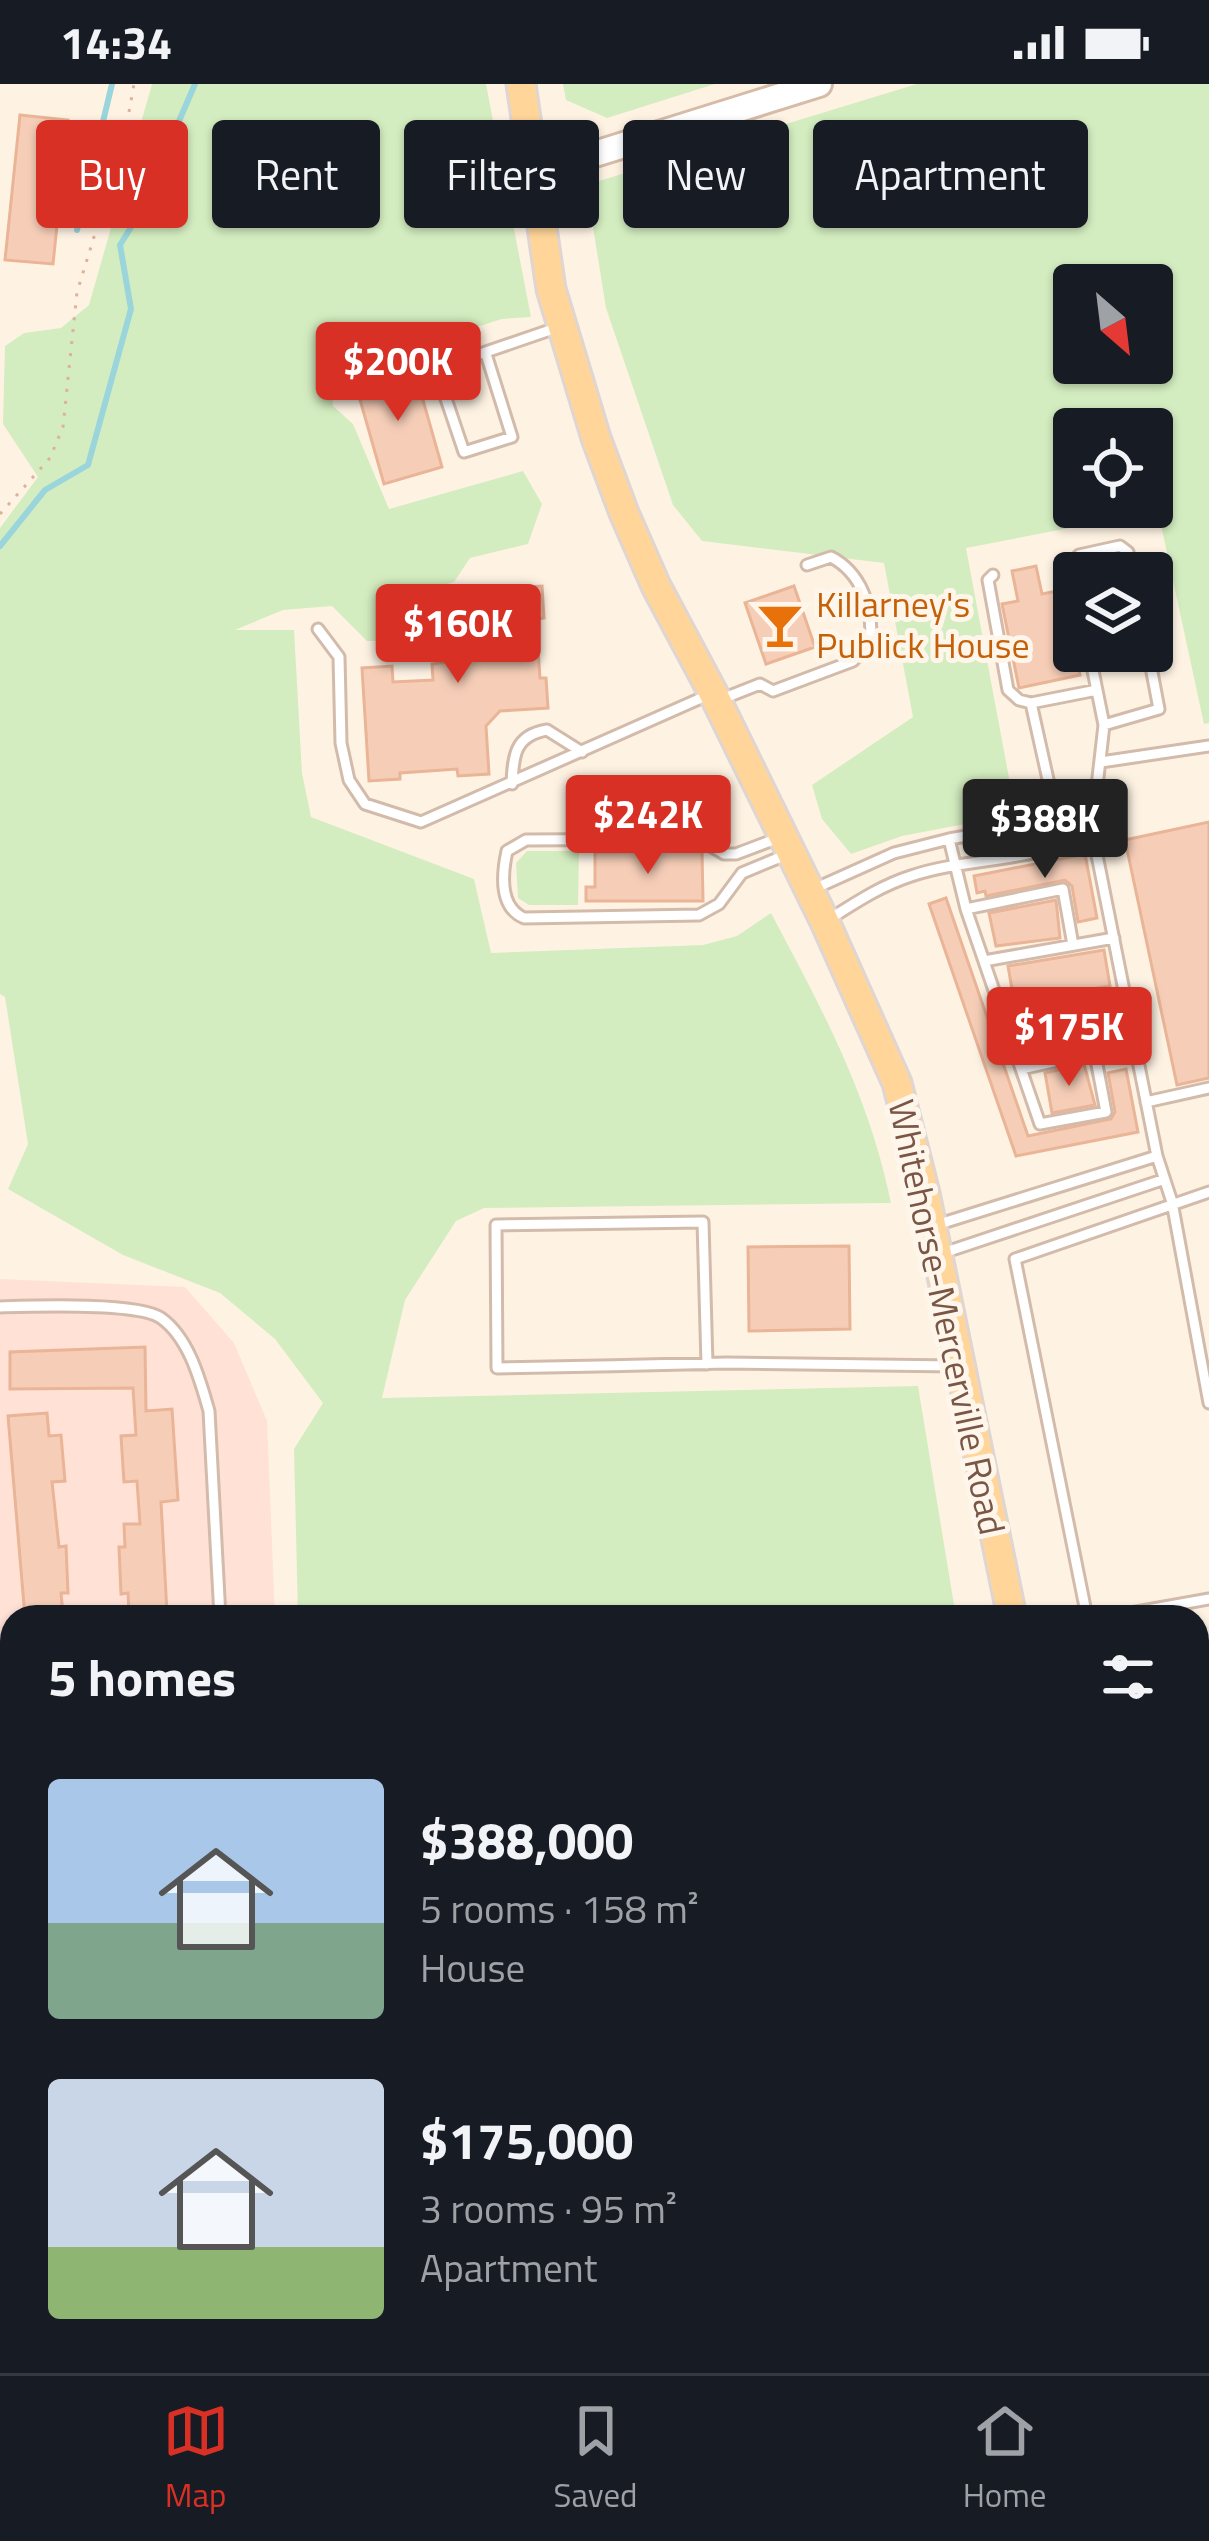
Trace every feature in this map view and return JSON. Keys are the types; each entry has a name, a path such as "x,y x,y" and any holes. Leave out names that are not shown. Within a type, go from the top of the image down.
{"main road":[{"name":"Whitehorse-Mercerville Road","path":"521,84 526,120"},
{"name":"Whitehorse-Mercerville Road","path":"542,228 551,289 624,513 825,922 897,1083 932,1227 1010,1605"}],"street":[{"path":"599,153 819,84"}],"lane":[{"path":"486,354 512,437 464,452 436,369 562,326"},
{"path":"1093,552 1120,546 1128,552"},
{"path":"318,629 339,657 341,743 349,780 365,804 422,822 715,697 760,684 773,691 853,661 870,640 869,614 854,574 830,557 807,565"},
{"path":"993,575 988,580 1008,690 1031,703 1097,690"},
{"path":"1093,672 1104,725 1092,830 1162,1180 1172,1202 1209,1403"},
{"path":"1104,725 1159,709 1152,672"},
{"path":"1031,703 1057,820"},
{"path":"512,784 513,754 528,735 547,730 582,752"},
{"path":"1101,762 1209,746"},
{"path":"809,891 894,853 950,838 1057,820 1092,830"},
{"path":"825,922 875,890 913,875 1054,848 1092,830"},
{"path":"950,838 966,909 1040,1124 1106,1112 1095,1054"},
{"path":"698,839 724,854 785,845 732,883 718,904 699,915 524,918 513,913 505,898 507,851 526,840 698,839"},
{"path":"724,854 732,883"},
{"path":"966,909 1063,889 1073,945"},
{"path":"984,962 1114,938"},
{"path":"1002,1015 1125,992"},
{"path":"1021,1069 1135,1044"},
{"path":"1146,1102 1209,1088"},
{"path":"932,1227 1157,1156"},
{"path":"938,1255 1162,1180"},
{"path":"1085,1605 1016,1259 1209,1192"},
{"path":"707,1364 703,1222 496,1226 497,1367 960,1366"},
{"path":"0,1306 143,1310 170,1327 200,1379 208,1411 219,1605"},
{"path":"1175,1605 1209,1599"}],"path":[{"path":"0,514 50,458 63,428 77,292 124,140 134,84"}],"shaded area":[{"path":"0,1279 185,1287 234,1343 267,1421 275,1605 0,1605"}],"green space":[{"path":"152,84 486,84 493,120 404,120 404,228 514,228 531,317 502,319 331,373 333,406 353,424 389,509 523,471 542,504 528,544 470,558 454,582 415,594 403,641 367,641 332,606 283,610 235,630 294,630 302,773 311,817 474,879 491,953 703,945 737,936 771,913 857,1089 891,1203 484,1208 456,1221 405,1300 382,1398 918,1386 954,1605 298,1605 294,1449 323,1403 275,1339 220,1293 123,1255 8,1189 28,1144 5,997 0,994 0,528 38,477 3,424 5,346 24,333 61,328 89,305 111,228 188,228 188,120 142,120"},
{"path":"563,84 715,84 607,118 566,100"},
{"path":"917,84 1209,84 1209,723 1204,724 1173,580 1173,552 1167,552 1162,528 1173,528 1173,408 1053,408 1053,528 1070,528 966,548 1013,799 996,818 902,836 851,854 822,819 812,785 913,717 884,563 702,541 673,505 606,308 593,228 599,228 599,181 623,174 623,228 789,228 789,123"},
{"path":"527,851 579,851 578,905 529,905 518,898 516,863"}],"building":[{"path":"20,115 68,120 36,120 36,228 57,228 53,264 5,260"},
{"path":"413,365 442,467 384,484 355,382"},
{"path":"1036,566 1042,594 1053,592 1053,672 1080,675 1019,688 1002,604 1018,601 1012,571"},
{"path":"542,586 544,618 536,619 540,678 546,678 548,708 500,711 486,726 489,774 458,776 457,769 400,773 400,779 369,781 362,668 392,666 393,682 433,680 432,664 448,662 445,623 430,624 428,593"},
{"name":"Killarney's Publick House","path":"794,586 815,647 766,664 745,603"},
{"path":"1209,822 1209,1078 1177,1085 1125,840"},
{"path":"702,851 703,901 586,901 586,887 595,887 595,852"},
{"path":"1085,854 1097,918 1078,922 1072,886 1065,880 986,896 985,891 977,893 974,876"},
{"path":"946,898 1028,1136 1111,1119 1115,1112 1108,1073 1126,1069 1138,1132 1016,1156 929,904"},
{"path":"1056,900 1060,938 996,946 989,913"},
{"path":"1104,950 1110,986 1014,1001 1008,966"},
{"path":"1114,1003 1120,1037 1033,1054 1026,1020"},
{"path":"1084,1064 1095,1105 1052,1113 1045,1073"},
{"path":"849,1246 850,1329 749,1331 748,1247"},
{"path":"145,1347 146,1411 172,1409 178,1500 161,1502 167,1605 129,1605 128,1593 121,1594 119,1547 125,1547 124,1524 140,1524 137,1481 124,1482 121,1436 136,1435 133,1388 10,1389 10,1352"},
{"path":"47,1413 49,1436 61,1435 65,1481 52,1482 59,1547 66,1546 68,1593 61,1593 62,1605 24,1605 8,1416"}],"waterway":[{"path":"77,230 112,84"},
{"path":"0,546 45,490 88,465 131,309 120,245 138,216 195,84"}],"place":[{"name":"Killarney's Publick House","path":"780,625"}]}
